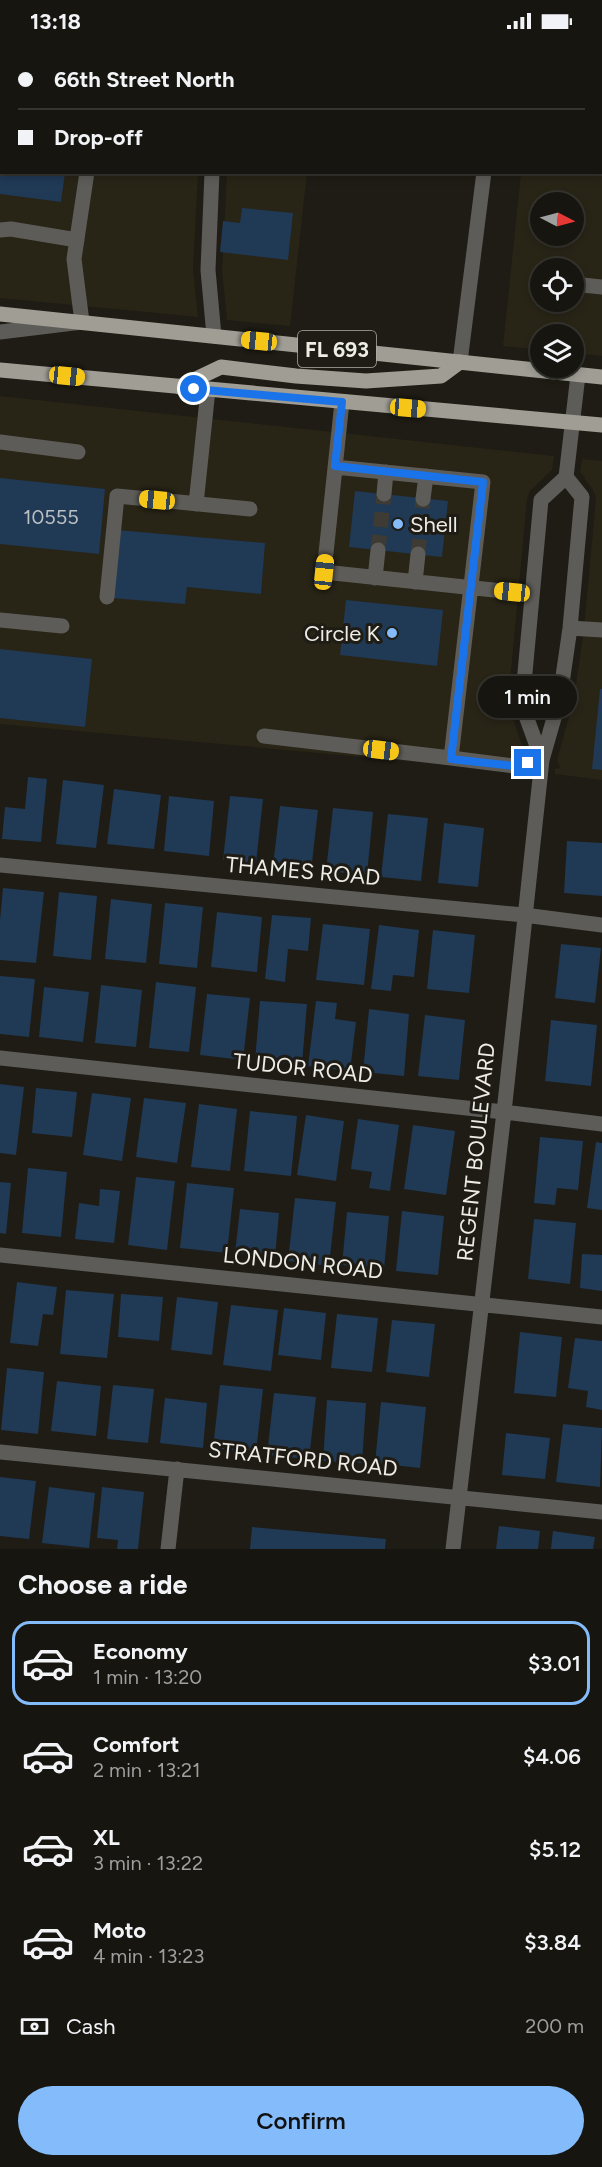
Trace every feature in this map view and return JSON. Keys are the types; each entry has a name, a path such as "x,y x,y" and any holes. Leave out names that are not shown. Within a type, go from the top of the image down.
{"main road":[{"name":"FL 693","path":"0,314 530,370"},
{"path":"179,387 221,367 366,381 441,376 460,362"},
{"name":"FL 693","path":"0,369 602,426"},
{"name":"FL 693","path":"584,376 602,377"}],"street":[{"path":"0,332 82,322 74,259 87,174"},
{"path":"212,174 208,270 214,336"},
{"path":"460,362 484,174"},
{"path":"0,230 11,229 77,240"},
{"path":"584,285 602,287"},
{"path":"566,477 578,378"},
{"path":"196,504 208,390"},
{"path":"342,402 324,572 532,594"},
{"path":"0,442 78,452"},
{"path":"335,466 483,482 451,759"},
{"path":"384,494 386,472"},
{"path":"423,498 426,476"},
{"name":"REGENT BOULEVARD","path":"453,1549 542,760 560,697 570,628 582,497 566,477 541,500 522,705 542,760"},
{"path":"107,597 117,496 250,509"},
{"path":"375,578 378,550"},
{"path":"415,582 418,554"},
{"path":"0,620 62,626"},
{"path":"570,628 602,630"},
{"path":"264,736 514,766 542,760"},
{"name":"THAMES ROAD","path":"0,865 524,915 602,925"},
{"name":"TUDOR ROAD","path":"0,1058 602,1124"},
{"name":"LONDON ROAD","path":"0,1255 602,1317"},
{"name":"STRATFORD ROAD","path":"0,1452 602,1512"},
{"path":"168,1549 177,1469"}],"shaded area":[{"path":"0,174 198,174 193,269 198,317 0,298"},
{"path":"227,174 307,174 290,326 227,320 222,270"},
{"path":"521,174 602,174 602,356 584,354 584,324 530,324 530,349 503,346"},
{"path":"0,396 554,456 552,470 530,491 527,499 508,704 527,760 526,772 0,724"},
{"path":"582,459 602,461 602,780 555,774 555,769 560,768 557,760 574,699 584,629 596,498 580,472"}],"building":[{"path":"0,174 65,174 61,202 0,194"},
{"path":"242,208 293,213 288,260 220,252 223,221 240,223"},
{"path":"0,478 105,489 99,554 0,544"},
{"name":"Shell","path":"355,491 448,501 442,557 349,547"},
{"path":"117,530 265,543 261,594 187,587 185,604 111,598"},
{"name":"Circle K","path":"346,600 443,610 437,666 340,655"},
{"path":"0,649 92,659 85,727 0,718"},
{"path":"600,689 602,689 602,770 592,769"},
{"path":"28,777 47,779 41,842 2,839 5,807 25,809"},
{"path":"63,780 104,785 96,848 56,844"},
{"path":"114,789 161,795 154,849 107,844"},
{"path":"169,796 214,801 209,856 164,851"},
{"path":"230,796 263,799 256,863 223,860"},
{"path":"280,806 318,810 311,871 273,866"},
{"path":"333,808 373,812 367,875 326,871"},
{"path":"388,814 428,818 421,881 381,877"},
{"path":"444,823 484,828 478,887 438,883"},
{"path":"567,841 602,843 602,896 564,893"},
{"path":"3,888 44,892 36,963 0,960"},
{"path":"59,892 97,896 91,960 53,956"},
{"path":"111,899 152,904 146,963 105,959"},
{"path":"165,903 203,907 197,968 159,964"},
{"path":"217,912 262,917 257,972 211,967"},
{"path":"272,915 311,918 308,951 288,949 285,982 265,979"},
{"path":"323,924 370,929 364,985 316,980"},
{"path":"379,925 419,930 414,977 393,975 391,991 371,989"},
{"path":"433,930 475,935 469,993 427,989"},
{"path":"561,944 601,948 595,1003 555,998"},
{"path":"0,976 35,979 29,1037 0,1034"},
{"path":"156,982 196,987 189,1052 149,1048"},
{"path":"101,985 142,990 136,1047 95,1043"},
{"path":"44,987 89,992 83,1042 39,1037"},
{"path":"207,994 250,998 243,1060 200,1055"},
{"path":"260,1001 307,1004 302,1064 255,1061"},
{"path":"316,1001 337,1003 335,1019 356,1022 350,1071 308,1066"},
{"path":"369,1009 409,1014 404,1076 363,1072"},
{"path":"425,1015 465,1020 459,1080 418,1076"},
{"path":"551,1020 597,1025 591,1086 545,1081"},
{"path":"0,1084 24,1087 16,1155 0,1153"},
{"path":"36,1088 77,1092 72,1137 32,1133"},
{"path":"92,1093 131,1098 122,1161 83,1155"},
{"path":"144,1098 186,1103 177,1163 136,1157"},
{"path":"199,1104 237,1109 230,1171 191,1167"},
{"path":"250,1111 297,1116 291,1176 244,1171"},
{"path":"306,1115 344,1121 336,1181 297,1175"},
{"path":"358,1119 399,1125 390,1191 369,1188 372,1172 351,1169"},
{"path":"413,1125 455,1131 446,1195 404,1189"},
{"path":"540,1137 583,1141 578,1190 557,1188 555,1205 534,1203"},
{"path":"596,1142 602,1143 602,1210 587,1208"},
{"path":"28,1168 67,1172 61,1237 22,1233"},
{"path":"136,1177 175,1181 167,1250 128,1245"},
{"path":"0,1182 11,1183 6,1234 0,1233"},
{"path":"187,1183 234,1188 227,1253 180,1248"},
{"path":"100,1189 120,1191 114,1243 75,1239 79,1203 99,1206"},
{"path":"295,1198 336,1202 329,1266 288,1261"},
{"path":"240,1209 279,1213 275,1257 235,1253"},
{"path":"402,1211 444,1216 438,1275 396,1271"},
{"path":"347,1212 389,1216 384,1269 342,1265"},
{"path":"534,1219 576,1223 570,1284 528,1279"},
{"path":"582,1254 602,1255 602,1291 580,1288"},
{"path":"17,1282 57,1287 53,1315 43,1314 38,1346 10,1343"},
{"path":"66,1290 114,1294 107,1358 60,1354"},
{"path":"121,1294 163,1297 159,1341 118,1337"},
{"path":"177,1297 218,1302 212,1355 171,1350"},
{"path":"231,1305 278,1310 271,1371 223,1365"},
{"path":"284,1308 326,1313 321,1360 278,1355"},
{"path":"337,1314 378,1318 372,1372 331,1368"},
{"path":"392,1320 435,1324 429,1377 386,1372"},
{"path":"520,1332 562,1337 556,1397 514,1393"},
{"path":"575,1338 602,1341 602,1410 586,1407 588,1391 568,1388"},
{"path":"7,1368 44,1372 38,1434 1,1430"},
{"path":"57,1381 101,1386 96,1436 51,1431"},
{"path":"113,1385 154,1389 148,1443 107,1439"},
{"path":"220,1385 263,1389 256,1453 213,1448"},
{"path":"274,1393 316,1397 309,1459 267,1455"},
{"path":"165,1398 207,1403 203,1448 160,1443"},
{"path":"327,1400 366,1403 362,1463 323,1461"},
{"path":"381,1402 426,1407 420,1468 375,1463"},
{"path":"563,1424 602,1428 600,1487 556,1482"},
{"path":"506,1433 550,1438 545,1479 502,1475"},
{"path":"0,1477 36,1481 29,1539 0,1536"},
{"path":"49,1487 95,1493 89,1548 42,1543"},
{"path":"102,1487 144,1492 138,1549 117,1549 118,1540 97,1538"},
{"path":"499,1526 540,1531 538,1549 496,1549"},
{"path":"252,1527 386,1539 385,1549 250,1549"},
{"path":"553,1531 595,1537 593,1549 551,1549"}],"tunnel":[{"path":"378,550 384,494"},
{"path":"418,554 423,499"}],"place":[{"name":"Shell","path":"398,524"},
{"name":"Circle K","path":"392,633"}],"route":[{"path":"194,389 342,402 335,466 483,482 451,759 514,766 528,763"}]}
